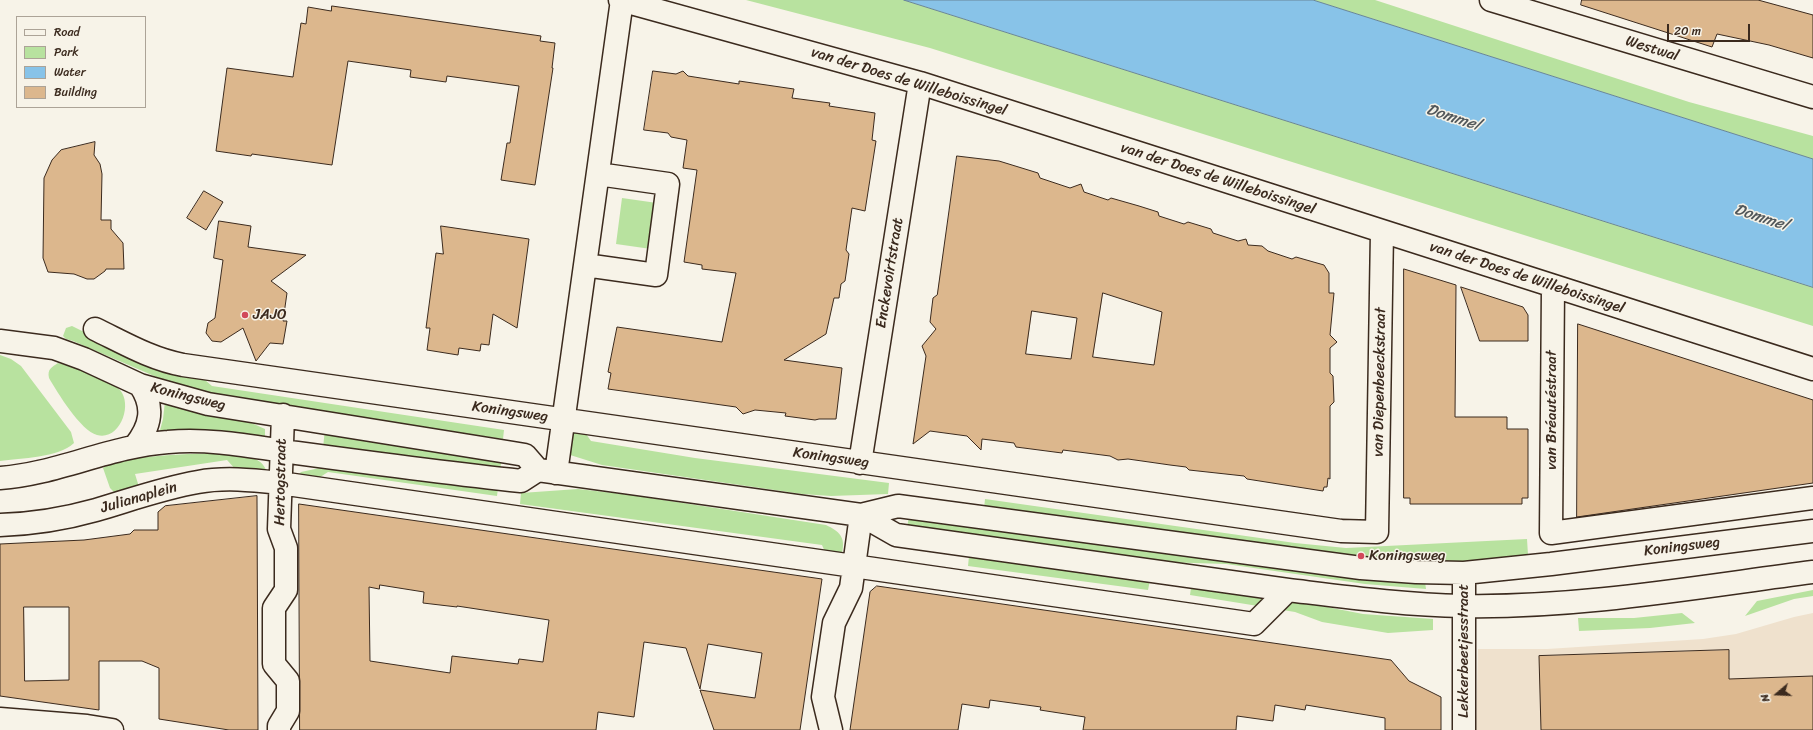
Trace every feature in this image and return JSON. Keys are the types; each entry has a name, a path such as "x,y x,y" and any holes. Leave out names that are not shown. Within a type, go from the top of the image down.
{"street":[{"name":"van der Does de Willeboissingel","path":"621,0 920,83 1553,287 1813,369"},
{"path":"0,478 31,474 134,446 168,442 200,441 233,443 521,481 547,472 564,420 621,0"},
{"name":"Westwal","path":"1491,0 1813,97"},
{"name":"Enckevoirtstraat","path":"860,463 920,83"},
{"path":"585,265 656,275 668,184 598,174"},
{"name":"van Diepenbeeckstraat","path":"1377,532 1382,232"},
{"name":"van Bréautéstraat","path":"1551,533 1553,287"},
{"name":"Koningsweg","path":"95,329 163,362 1341,531 1377,532"},
{"path":"0,341 54,348 84,359 140,385 146,394 150,405 149,418 141,438 134,446"},
{"name":"Koningsweg","path":"140,385 208,404 525,455 547,472 861,515 898,506 1361,568 1464,573 1551,564 1813,531"},
{"name":"Hertogstraat","path":"279,730 279,726 288,712 288,681 274,664 274,608 286,590 286,548 279,529 282,415"},
{"name":"Julianaplein","path":"0,525 48,521 71,516 160,490 199,482 237,479 280,483"},
{"path":"280,483 1254,624 1288,590"},
{"name":"Koningsweg","path":"1551,533 1813,498"},
{"path":"831,730 823,697 834,623 851,588 861,515"},
{"name":"Koningsweg","path":"861,515 896,535 1288,590 1359,598 1464,606 1610,598 1813,572"},
{"name":"Lekkerbeetjesstraat","path":"1464,573 1464,730"},
{"path":"0,719 87,726 112,730"}],"shaded area":[{"path":"1813,613 1813,730 1476,730 1478,649 1547,649 1703,639 1736,634"}],"green space":[{"path":"746,0 904,0 1813,287 1813,326 930,48"},
{"path":"1313,0 1375,0 1689,102 1813,136 1813,159"},
{"path":"622,198 657,203 651,249 616,244"},
{"path":"72,326 157,368 198,374 212,386 504,430 503,439 209,395 175,385 66,339 63,336 66,328"},
{"path":"0,355 11,359 21,366 71,432 74,443 59,452 28,458 0,461"},
{"path":"58,363 100,378 120,390 124,396 124,412 118,427 112,433 97,435 91,432 70,410 49,378 49,370"},
{"path":"165,401 241,419 265,429 265,439 159,434 163,419"},
{"path":"325,429 502,456 500,471 323,448"},
{"path":"570,430 584,431 591,441 695,458 889,483 888,494 831,496 802,494 602,465 567,454"},
{"path":"218,453 245,456 258,460 263,464 266,470 261,473 237,471 227,460 135,474 139,487 116,494 110,488 103,468 125,460"},
{"path":"329,466 498,488 497,496 328,472 314,481 299,477 301,472"},
{"path":"578,489 631,495 826,525 838,532 840,535 843,543 842,553 838,556 826,554 822,545 520,504 521,493"},
{"path":"985,499 1295,543 1346,548 1527,539 1528,555 1462,564 1411,564 984,509"},
{"path":"909,517 1425,582 1426,589 1365,584 1226,564 1130,561 907,527"},
{"path":"969,556 1150,580 1148,590 968,566"},
{"path":"1191,588 1327,607 1363,614 1433,619 1433,630 1388,633 1322,622 1295,612 1190,595"},
{"path":"1813,590 1813,596 1794,599 1745,616 1757,601"},
{"path":"1682,613 1695,623 1650,628 1579,631 1578,618 1634,618"}],"water":[{"name":"Dommel","path":"904,0 1313,0 1813,159 1813,287"}],"building":[{"path":"1582,0 1758,0 1813,15 1813,58 1769,45 1717,34 1712,47 1581,5"},
{"path":"332,6 541,36 540,41 555,43 553,68 535,185 501,180 507,143 510,143 519,86 447,76 446,82 410,77 411,70 348,61 332,165 252,154 251,156 216,151 227,68 293,77 301,23 306,24 308,7 331,11"},
{"path":"653,71 676,74 683,71 688,76 739,84 739,81 794,89 792,98 830,103 829,106 875,113 872,140 876,141 865,211 852,208 846,250 849,254 845,281 841,284 839,298 834,298 826,334 784,360 842,368 836,419 815,420 785,416 786,413 755,410 743,414 736,407 608,389 611,373 608,372 617,327 722,342 736,273 702,269 702,265 684,262 697,170 683,168 687,140 671,137 668,133 644,130"},
{"path":"95,142 94,155 100,164 102,174 101,220 111,220 111,229 123,243 124,269 106,269 94,279 87,279 74,274 48,272 43,258 44,178 52,160 61,150"},
{"path":"957,156 999,161 1038,173 1040,178 1070,188 1081,184 1084,192 1108,200 1111,198 1139,206 1158,212 1159,216 1184,224 1188,222 1211,229 1213,233 1238,241 1246,239 1248,245 1262,246 1268,251 1292,259 1296,257 1324,265 1329,273 1329,293 1334,293 1330,335 1337,342 1330,348 1330,373 1333,376 1334,402 1330,406 1330,479 1328,478 1327,487 1324,487 1323,491 1247,479 1244,476 1189,470 1186,467 1128,459 1118,460 1110,456 1063,450 1062,453 1016,447 1014,443 982,439 981,450 967,436 930,431 913,444 926,356 922,346 936,329 930,322 933,298 937,295","holes":["1103,293 1162,312 1154,365 1093,357","1032,311 1077,318 1071,359 1026,354"]},
{"path":"204,191 223,202 206,230 187,218"},
{"path":"219,221 251,226 248,247 306,255 271,281 287,293 283,321 287,321 283,344 270,343 256,361 243,328 221,342 212,341 206,333 208,323 215,318 223,260 214,258"},
{"path":"441,226 529,239 517,328 493,314 489,345 481,344 480,351 459,348 458,355 427,350 430,328 426,328 436,253 443,254"},
{"path":"1404,269 1456,285 1455,417 1507,417 1507,429 1528,429 1528,498 1522,498 1522,504 1410,504 1410,498 1404,498"},
{"path":"1461,287 1523,307 1528,315 1528,341 1480,341"},
{"path":"1578,324 1813,400 1813,483 1577,517"},
{"path":"257,496 258,730 229,730 159,719 159,668 142,661 99,661 99,710 0,696 0,544 84,540 130,534 134,530 158,530 158,512 165,506","holes":["24,607 69,607 69,680 25,681"]},
{"path":"299,504 822,579 800,730 714,730 700,690 755,698 762,653 708,644 700,689 686,648 644,642 634,717 598,712 596,730 300,730","holes":["380,585 424,592 423,603 457,606 549,620 543,662 519,659 518,664 452,656 450,673 370,661 369,587 379,589"]},
{"path":"877,586 1391,660 1409,681 1441,697 1441,730 1385,730 1385,718 1306,705 1305,710 1275,705 1273,721 1237,716 1236,730 1083,730 1085,717 1040,710 1041,707 990,700 989,708 962,704 958,730 850,730 870,592"},
{"path":"1729,650 1729,679 1813,676 1813,730 1541,730 1539,656"}],"place":[{"name":"JAJO","path":"245,315"},
{"name":"Koningsweg","path":"1361,556"}]}
